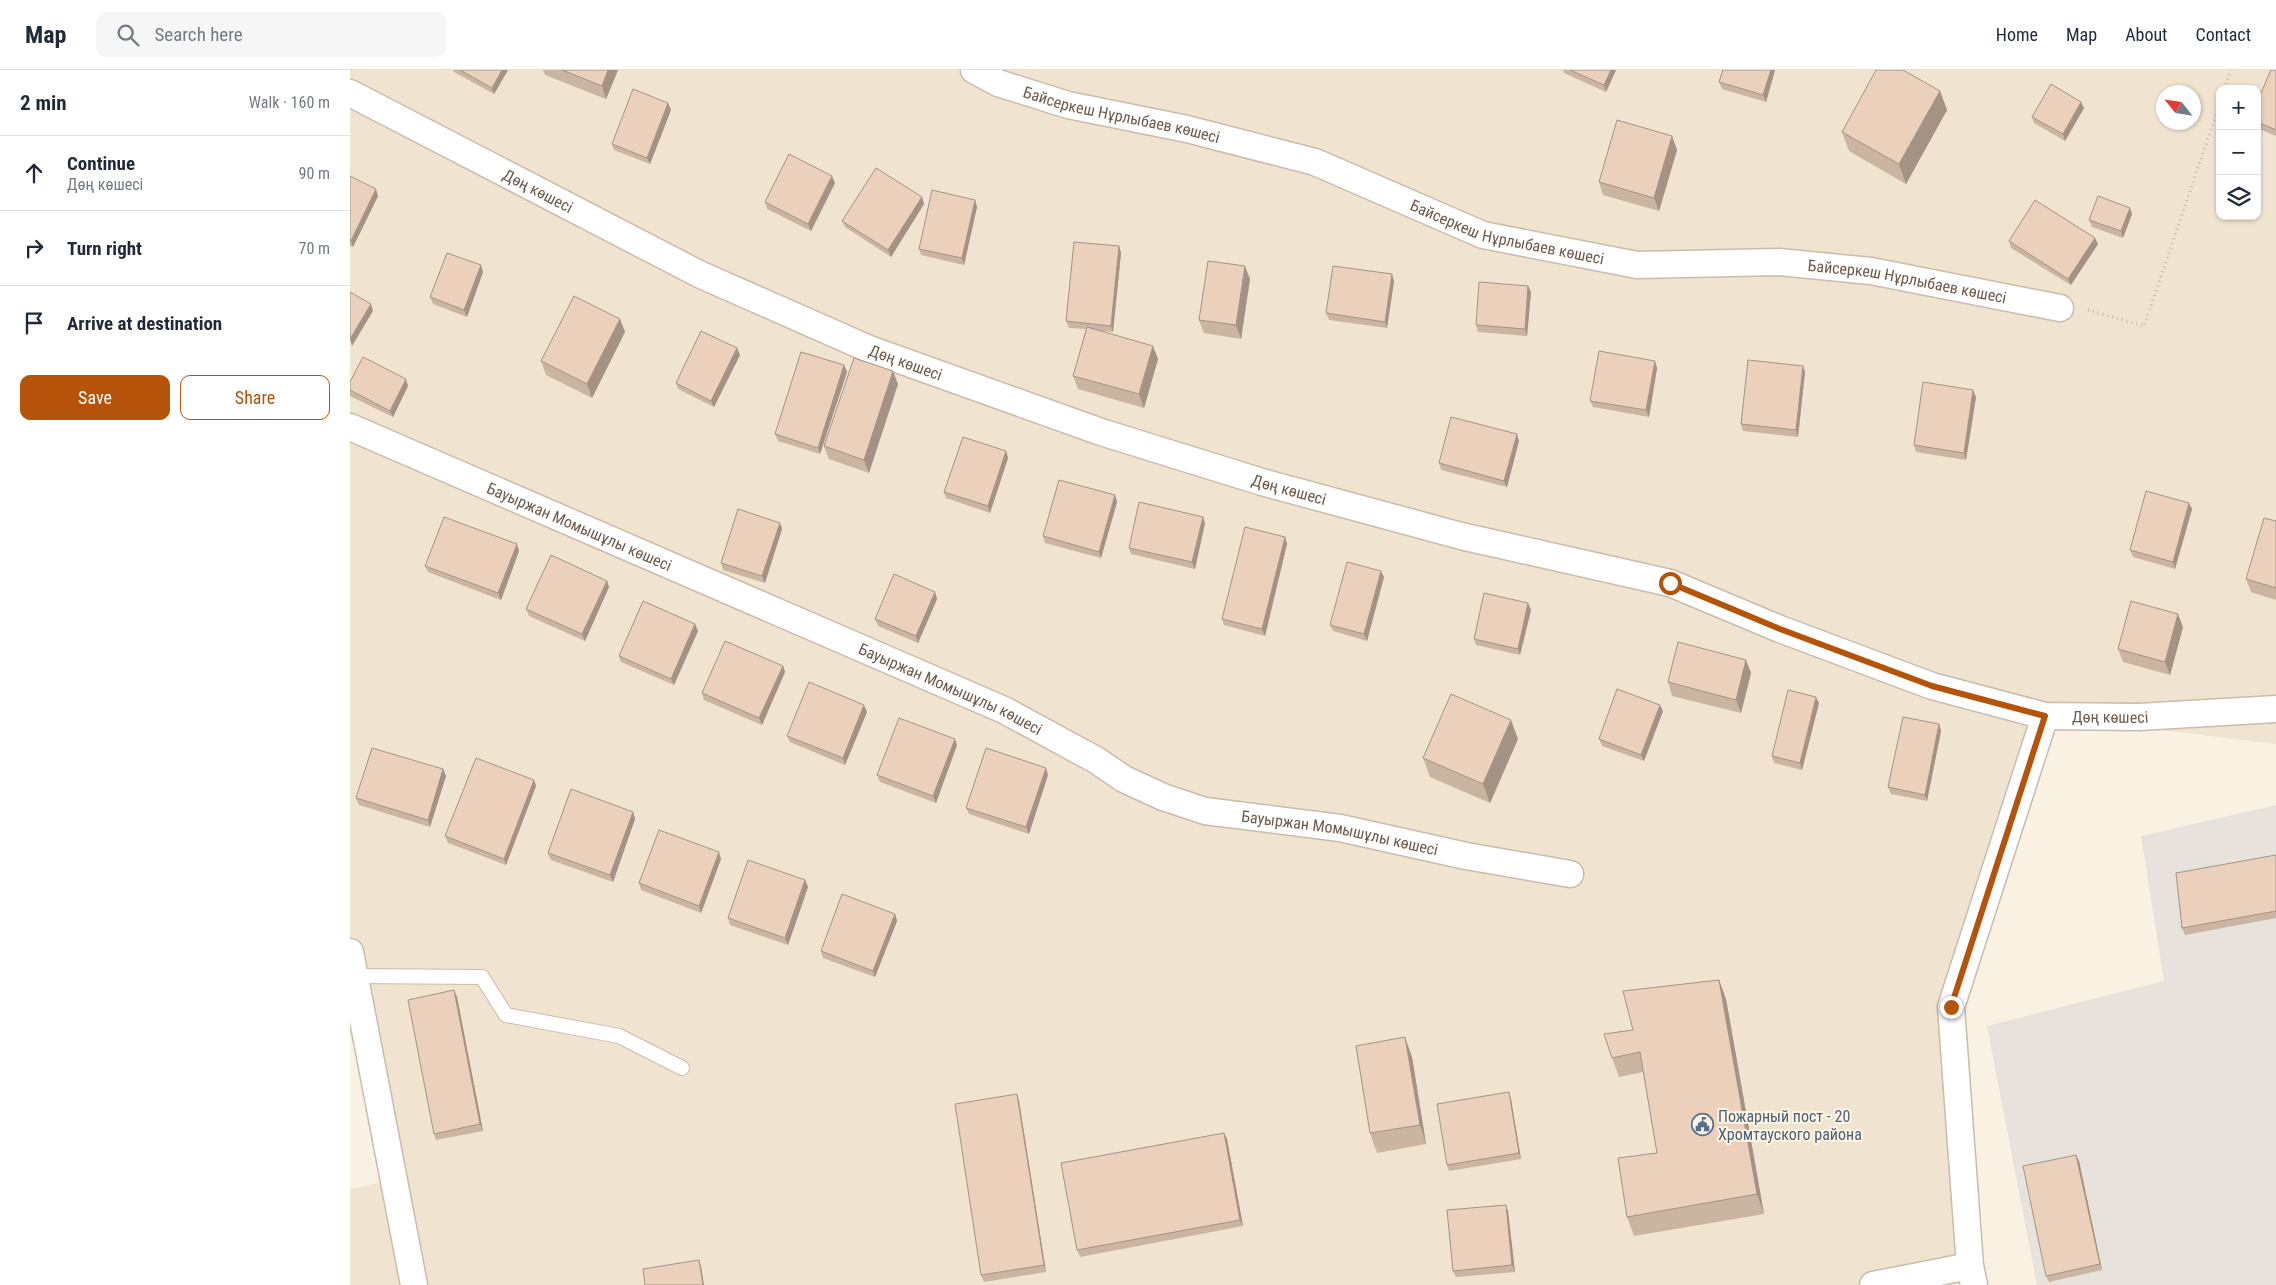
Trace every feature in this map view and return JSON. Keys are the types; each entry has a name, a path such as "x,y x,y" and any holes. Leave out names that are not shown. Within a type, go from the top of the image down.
{"street":[{"name":"Байсеркеш Нұрлыбаев көшесі","path":"974,70 998,83 1068,105 1186,129 1315,162 1483,235 1637,265 1779,262 1871,271 2060,308"},
{"name":"Дөң көшесі","path":"350,93 495,166 700,274 869,349 1101,432 1262,482 1461,536 1670,583 1780,629 1932,686 2045,716 2139,717 2276,709"},
{"name":"Бауыржан Момышұлы көшесі","path":"350,427 1004,710 1096,760 1124,780 1163,797 1205,811 1340,828 1466,856 1570,874"},
{"path":"1873,1285 1972,1276 1951,1007 2045,716"},
{"path":"352,964 414,1285"}],"lane":[{"path":"352,964 482,977 506,1015 619,1036 682,1068"}],"path":[{"path":"2225,85 2231,70"},
{"path":"2060,308 2090,310 2144,326 2216,115"}],"shaded area":[{"path":"350,70 2276,70 2276,744 2045,716 1951,1007 1970,1266 1873,1285 414,1285 350,952"},
{"path":"2276,805 2276,1285 2037,1285 1987,1026 2164,981 2141,836"},
{"path":"384,1182 401,1285 350,1285 350,1189"}],"building":[{"path":"460,70 502,70 492,88"},
{"path":"562,70 608,70 602,86"},
{"path":"1570,70 1611,70 1604,85"},
{"path":"1723,70 1771,70 1763,95 1719,82"},
{"path":"1876,70 1903,70 1940,91 1899,164 1842,132"},
{"path":"2271,70 2276,70 2276,130 2261,124 2261,93"},
{"path":"2051,84 2081,102 2063,134 2032,117"},
{"path":"633,89 668,103 647,158 612,144"},
{"path":"1617,120 1672,136 1654,198 1599,182"},
{"path":"789,154 832,176 808,224 765,202"},
{"path":"876,168 922,197 888,250 842,221"},
{"path":"350,176 376,189 351,241 350,240"},
{"path":"932,190 975,200 962,258 919,249"},
{"path":"2098,196 2130,208 2121,231 2089,220"},
{"path":"2035,200 2095,238 2068,279 2009,241"},
{"path":"1074,242 1119,246 1111,326 1066,321"},
{"path":"447,253 481,265 464,310 430,297"},
{"path":"1208,261 1245,266 1236,325 1199,320"},
{"path":"1333,266 1392,274 1385,322 1326,313"},
{"path":"1479,282 1528,286 1525,329 1476,325"},
{"path":"350,292 371,304 350,339"},
{"path":"574,296 620,319 587,384 541,361"},
{"path":"1087,327 1153,346 1139,394 1073,376"},
{"path":"701,331 737,348 711,401 676,383"},
{"path":"1599,351 1655,361 1646,410 1590,401"},
{"path":"801,352 844,365 818,448 775,434"},
{"path":"363,357 406,379 390,411 350,390 350,382"},
{"path":"854,358 893,371 864,460 824,446"},
{"path":"1748,360 1803,366 1796,430 1741,424"},
{"path":"1923,382 1973,390 1964,453 1914,445"},
{"path":"1451,417 1517,434 1504,481 1439,463"},
{"path":"963,437 1006,451 988,506 944,492"},
{"path":"1059,480 1115,495 1099,552 1043,536"},
{"path":"2146,491 2189,503 2173,562 2130,550"},
{"path":"1139,502 1203,517 1192,562 1129,548"},
{"path":"738,509 780,523 762,576 721,563"},
{"path":"444,517 517,544 498,593 425,566"},
{"path":"2264,518 2276,521 2276,588 2246,579"},
{"path":"1245,527 1285,537 1262,629 1222,619"},
{"path":"551,555 607,581 582,634 526,609"},
{"path":"1347,562 1381,571 1364,634 1330,625"},
{"path":"894,574 935,592 916,636 875,619"},
{"path":"1484,593 1528,603 1518,649 1474,639"},
{"path":"643,601 695,624 671,679 619,656"},
{"path":"2131,601 2178,614 2165,662 2118,649"},
{"path":"725,641 783,666 759,718 702,693"},
{"path":"1678,642 1746,660 1736,700 1668,682"},
{"path":"809,682 864,705 843,758 787,736"},
{"path":"1617,689 1660,705 1641,755 1599,739"},
{"path":"1788,690 1816,697 1800,763 1772,756"},
{"path":"1451,694 1511,720 1483,784 1423,758"},
{"path":"1903,717 1939,724 1925,795 1888,787"},
{"path":"899,718 955,739 933,796 877,775"},
{"path":"372,748 443,769 428,820 356,798"},
{"path":"986,748 1046,768 1026,827 966,808"},
{"path":"476,758 534,780 504,859 445,836"},
{"path":"571,789 633,812 610,875 548,853"},
{"path":"659,830 719,852 699,906 639,883"},
{"path":"2276,855 2276,911 2182,928 2176,873"},
{"path":"748,860 805,880 785,938 728,918"},
{"path":"842,894 895,914 873,971 821,951"},
{"name":"Пожарный пост - 20 Хромтауского района","path":"1719,980 1757,1194 1627,1217 1618,1158 1657,1153 1640,1052 1612,1058 1604,1034 1633,1030 1623,991"},
{"path":"454,990 480,1124 434,1134 408,1000"},
{"path":"1405,1037 1420,1125 1370,1133 1356,1046"},
{"path":"1509,1092 1519,1153 1447,1165 1437,1104"},
{"path":"1017,1094 1044,1265 981,1275 955,1104"},
{"path":"1224,1133 1240,1220 1077,1250 1061,1163"},
{"path":"2076,1155 2100,1264 2046,1276 2023,1166"},
{"path":"1506,1205 1512,1265 1453,1271 1447,1210"},
{"path":"699,1260 703,1285 645,1285 643,1269"}],"place":[{"name":"Пожарный пост - 20 Хромтауского района","path":"1702,1125"}],"route":[{"path":"1670,583 1780,629 1932,686 2045,716 1951,1007"}]}
